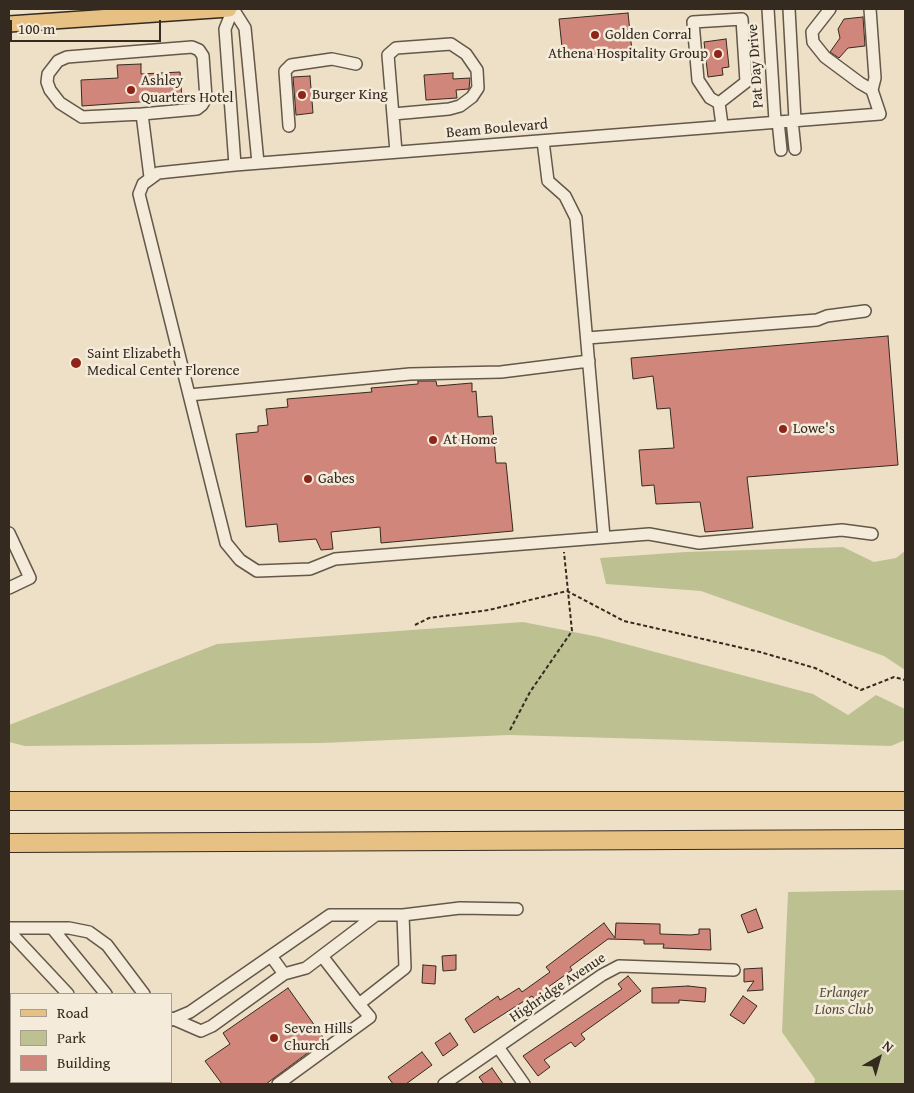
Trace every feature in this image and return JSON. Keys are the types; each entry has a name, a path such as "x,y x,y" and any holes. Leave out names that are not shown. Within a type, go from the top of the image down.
{"highway":[{"path":"845,801 905,789"},
{"path":"9,801 905,801"},
{"path":"9,843 905,839"}],"main road":[{"path":"9,24 229,9"}],"street":[{"path":"233,9 245,28 258,163"},
{"path":"233,9 225,29 235,164"},
{"name":"Pat Day Drive","path":"768,9 776,121 781,150"},
{"path":"789,9 795,149"},
{"path":"830,9 812,32 813,42 825,57 872,90 876,78 870,9"},
{"path":"742,18 746,82 719,103 710,98 698,80 693,22 742,18"},
{"path":"393,114 450,109 460,106 472,97 478,88 477,70 466,54 451,44 396,48 388,55 396,152"},
{"path":"192,47 199,50 203,56 206,98 202,105 197,110 142,114 82,117 60,103 50,90 47,82 48,74 58,61 67,57 192,47"},
{"path":"289,126 285,72 291,65 332,59 356,64"},
{"name":"Beam Boulevard","path":"150,177 158,173 235,164 880,114 872,90"},
{"path":"719,103 722,125"},
{"path":"142,114 150,177 143,184 139,194 226,543 240,560 257,571 310,569 335,559 649,534 699,543 842,530 872,534"},
{"path":"543,140 548,181 565,196 576,218 604,537"},
{"path":"587,338 817,320 827,316 866,311"},
{"path":"189,395 410,374 501,372 589,361"},
{"path":"9,533 30,578 9,588"},
{"path":"172,1019 190,1012 330,915 403,915 460,908 517,909"},
{"path":"172,1019 196,1029 207,1028 284,974 306,968 376,915"},
{"path":"359,1004 405,968 403,915"},
{"path":"9,930 52,928 89,932 107,945 143,993"},
{"path":"52,928 105,993"},
{"path":"9,930 67,993"},
{"path":"270,956 284,974"},
{"path":"278,1084 370,1017 322,956"},
{"name":"Highridge Avenue","path":"444,1084 619,966 734,970"},
{"path":"498,1047 524,1084"}],"path":[{"path":"510,730 530,692 572,631 563,540"},
{"path":"415,625 429,618 489,610 567,591 624,621 760,652 815,668 861,690 894,677 905,680"}],"green space":[{"path":"843,547 874,562 896,558 905,551 905,670 884,656 701,591 606,584 600,558 686,552"},
{"path":"523,622 599,637 813,694 848,715 876,695 905,709 905,740 891,746 509,735 321,743 25,746 9,742 9,725 217,644"},
{"name":"Erlanger Lions Club","path":"905,890 905,1084 814,1084 815,1079 782,1032 788,892"}],"building":[{"name":"Golden Corral","path":"628,13 632,51 563,57 559,19"},
{"path":"863,17 865,46 848,48 839,58 830,52 840,38 838,29 844,19"},
{"path":"726,39 729,67 722,68 723,75 708,77 704,42"},
{"name":"Ashley Quarters Hotel","path":"141,64 141,74 180,72 182,99 82,106 81,80 118,78 117,65"},
{"path":"453,73 453,79 470,78 469,89 456,90 457,98 426,100 424,75"},
{"name":"Burger King","path":"310,76 313,113 296,115 293,77"},
{"name":"Lowe's","path":"888,336 898,465 747,477 753,528 705,532 700,502 656,504 654,485 642,486 639,450 674,448 670,408 657,409 653,376 633,379 631,358"},
{"path":"418,381 436,381 437,386 472,383 472,392 476,391 478,417 492,416 496,463 506,463 513,531 381,543 380,527 331,532 333,549 321,550 316,539 279,542 277,524 246,527 236,434 258,432 258,426 268,425 266,409 288,407 287,399 372,392 371,388 418,384"},
{"path":"756,909 763,928 748,933 741,915"},
{"path":"604,923 615,938 616,923 660,924 660,934 691,935 699,934 699,929 710,929 711,950 663,948 664,944 644,944 644,940 608,939 570,967 572,970 547,988 549,992 536,1001 532,996 474,1033 465,1019 498,996 500,1000 519,988 522,992 550,972 546,967"},
{"path":"456,955 456,970 443,971 442,956"},
{"path":"423,965 436,966 435,984 422,983"},
{"path":"762,968 763,990 747,991 754,981 744,982 744,969"},
{"path":"628,976 641,991 581,1034 585,1039 575,1047 571,1042 544,1060 550,1067 538,1076 523,1056 622,989 618,984"},
{"path":"688,986 706,988 705,1002 679,1000 679,1003 652,1003 652,988"},
{"name":"Seven Hills Church","path":"288,988 325,1040 266,1084 222,1084 205,1061 230,1044 223,1033"},
{"path":"743,996 757,1006 744,1024 730,1015"},
{"path":"450,1033 458,1045 443,1056 435,1043"},
{"path":"422,1052 432,1065 406,1084 393,1084 388,1077"},
{"path":"492,1068 503,1084 484,1084 479,1077"}],"place":[{"name":"Golden Corral","path":"595,35"},
{"name":"Athena Hospitality Group","path":"718,54"},
{"name":"Ashley Quarters Hotel","path":"131,90"},
{"name":"Burger King","path":"302,95"},
{"name":"Saint Elizabeth Medical Center Florence","path":"76,363"},
{"name":"Lowe's","path":"783,429"},
{"name":"At Home","path":"433,440"},
{"name":"Gabes","path":"308,479"},
{"name":"Seven Hills Church","path":"274,1038"}]}
